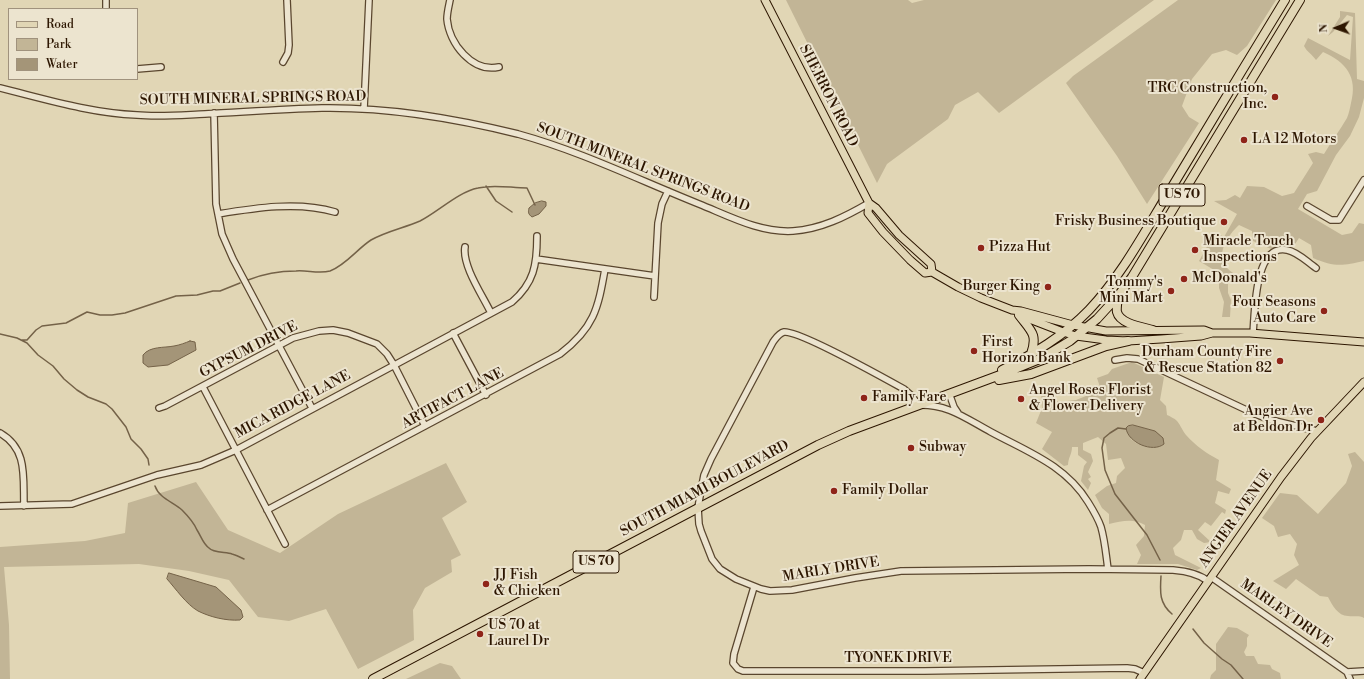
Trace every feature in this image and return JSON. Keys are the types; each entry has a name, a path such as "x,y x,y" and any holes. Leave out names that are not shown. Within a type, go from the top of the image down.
{"highway":[{"name":"US 70","path":"1073,325 1106,290 1140,239 1285,0"},
{"name":"US 70","path":"1086,328 1103,313 1118,296 1151,246 1300,0"},
{"path":"1214,117 1225,124"},
{"path":"1140,239 1151,246"},
{"path":"1118,296 1117,311 1122,319 1152,330"},
{"path":"1016,313 1034,336 1035,344 1031,354"},
{"name":"SOUTH MIAMI BOULEVARD","path":"972,385 1031,354 1073,325"},
{"name":"SOUTH MIAMI BOULEVARD","path":"373,679 818,445 849,431 1042,358 1059,348 1086,328"},
{"path":"972,385 1031,374 1106,346 1128,341"}],"main road":[{"name":"SHERRON ROAD","path":"765,0 869,203 876,208 898,235 931,264 932,272"},
{"name":"SHERRON ROAD","path":"869,203 868,213 894,245 925,273 932,272 967,292 1063,332"},
{"name":"SHERRON ROAD","path":"1016,313 1021,311 1073,325"},
{"path":"1073,325 1119,332 1152,330 1204,330 1212,333"},
{"path":"1063,332 1076,336 1128,341 1201,336 1212,333 1253,333 1364,342"},
{"name":"ANGIER AVENUE","path":"1142,676 1281,477 1317,431 1364,382"}],"street":[{"path":"283,62 288,53 289,45 287,0"},
{"path":"364,109 369,0"},
{"path":"450,0 447,18 450,31 457,47 473,63 485,68 499,67"},
{"path":"138,69 161,68"},
{"name":"SOUTH MINERAL SPRINGS ROAD","path":"0,88 82,108 119,114 150,116 322,108 390,111 448,118 522,136 570,152 748,223 784,231 806,230 827,224 869,203"},
{"path":"214,113 216,204 222,234 233,259 312,408"},
{"path":"1307,206 1331,220 1339,220 1364,180"},
{"path":"654,297 658,223 662,204 668,191"},
{"path":"218,214 256,208 285,207 324,209 335,212"},
{"name":"MICA RIDGE LANE","path":"0,506 72,504 157,475 201,465 236,450 512,302 522,293 528,284 536,259 536,236"},
{"path":"465,247 464,254 467,265 491,314"},
{"path":"1253,333 1259,277 1267,259 1272,254 1282,250 1293,252 1316,268"},
{"path":"536,259 655,276"},
{"name":"ARTIFACT LANE","path":"267,510 486,395 553,358 573,344 584,332 593,318 599,300 605,269"},
{"name":"GYPSUM DRIVE","path":"158,408 203,387 293,338 319,331 333,330 348,333 377,344 387,354 425,426"},
{"name":"MARLY DRIVE","path":"918,405 912,396 904,389 828,349 793,333 784,332 780,334 773,342 706,469 703,479 698,508 700,529 714,562 727,575 754,587 770,591 792,590 901,571 1108,569 1180,570 1210,579"},
{"path":"454,333 486,395"},
{"path":"1115,360 1128,358 1138,359 1255,414 1271,420 1317,431"},
{"path":"203,387 285,544"},
{"path":"949,393 954,407 960,415"},
{"path":"918,405 937,406 960,415 1056,467 1074,483 1093,510 1101,526 1105,542 1108,569"},
{"path":"0,433 8,437 20,454 23,466 24,506"},
{"name":"MARLEY DRIVE","path":"1210,579 1347,672"},
{"name":"TYONEK DRIVE","path":"754,587 734,654 733,663 738,669 743,671 924,671 1127,668 1134,669 1142,676"},
{"path":"1350,679 1347,672 1356,670 1364,671"}],"green space":[{"path":"786,0 908,0 912,3 924,0 1154,0 999,113 978,92 955,105 948,119 887,164 877,183"},
{"path":"1178,0 1276,0 1247,46 1237,55 1226,50 1212,54 1192,79 1182,106 1189,117 1199,123 1147,204 1117,156 1066,83 1073,76"},
{"path":"1340,11 1355,13 1357,79 1364,81 1364,98 1359,117 1350,136 1336,155 1317,191 1307,194 1298,209 1342,235 1352,233 1359,223 1364,224 1364,261 1338,265 1320,261 1313,258 1311,245 1299,238 1293,247 1280,246 1271,249 1253,241 1252,231 1239,225 1227,240 1222,252 1222,258 1224,264 1230,271 1253,281 1253,284 1228,283 1228,293 1231,300 1230,317 1222,317 1224,302 1219,288 1219,273 1199,261 1215,232 1224,237 1237,214 1214,201 1226,200 1235,195 1240,198 1247,186 1264,187 1282,196 1294,193 1313,163 1308,154 1316,152 1324,154 1347,118 1353,94 1353,85 1348,72 1338,61 1323,52 1316,60 1304,46 1308,38 1350,60 1353,17 1347,15 1328,36 1340,17"},
{"path":"1132,362 1164,377 1160,400 1166,406 1167,415 1179,423 1186,435 1194,443 1205,452 1219,460 1216,480 1231,489 1229,494 1218,491 1215,503 1226,510 1225,514 1222,512 1211,526 1205,522 1198,530 1211,542 1204,543 1197,539 1192,530 1184,530 1181,540 1173,548 1175,555 1201,568 1197,570 1178,564 1137,564 1141,555 1136,545 1144,536 1145,525 1136,521 1123,521 1109,524 1109,514 1102,508 1095,495 1107,486 1116,483 1117,476 1125,468 1121,458 1108,460 1106,444 1098,437 1083,443 1083,450 1091,454 1093,461 1088,472 1091,477 1088,479 1091,483 1088,490 1081,481 1084,466 1087,462 1078,455 1078,447 1072,447 1068,465 1064,466 1042,449 1052,432 1036,423 1042,408 1041,392 1059,402 1076,400 1101,390 1097,378 1108,374 1112,369","holes":["1132,425 1155,431 1154,448 1136,443 1131,439 1128,426"]},
{"path":"1355,452 1364,462 1364,618 1358,616 1344,616 1333,607 1328,597 1320,596 1296,579 1286,589 1273,581 1299,565 1294,555 1297,544 1290,534 1278,537 1274,526 1262,518 1280,493 1297,495 1318,514 1346,483 1352,466 1348,454"},
{"path":"446,463 467,502 442,518 461,555 451,560 452,572 425,588 413,610 414,640 358,669 326,609 289,621 258,617 229,580 189,571 139,564 4,567 9,625 10,679 0,679 0,547 85,541 125,533 128,503 196,482 228,530 280,553 338,514"},
{"path":"1228,627 1237,628 1249,635 1244,652 1246,656 1254,656 1258,664 1270,665 1272,669 1280,673 1281,679 1210,679 1211,675 1216,670 1216,644"},
{"path":"440,663 452,666 461,679 406,679"}],"water":[{"path":"542,201 546,202 546,206 539,214 532,217 528,211 529,208 535,203"},
{"path":"190,341 195,342 196,350 168,365 148,367 143,363 143,355 149,350 176,346"},
{"path":"1133,425 1155,431 1163,438 1164,444 1159,447 1148,447 1136,442 1131,438 1126,428"},
{"path":"169,573 216,587 241,610 243,617 240,620 224,619 213,617 198,611 185,600 167,579"}],"waterway":[{"path":"486,186 496,201 512,212"},
{"path":"248,280 284,272 330,271 341,265 371,240 383,234 420,221 463,194 478,188 496,186 527,188 535,205"},
{"path":"22,340 27,340 42,326 66,323 87,312 100,315 125,313 176,296 197,295 220,291 240,283"},
{"path":"0,334 17,338 27,343 38,355 53,366 64,379 77,390 88,397 106,404 112,409 126,427 131,439 148,459 149,465"},
{"path":"1126,429 1118,428 1104,438 1102,448 1105,470 1115,494 1147,535 1160,560"},
{"path":"155,486 163,497 182,510 194,525 202,540 211,550 234,554 244,559"},
{"path":"1161,576 1161,597 1165,606 1172,614"},
{"path":"1193,629 1204,643 1231,665 1243,679"}],"place":[{"name":"TRC Construction, Inc.","path":"1275,97"},
{"name":"LA 12 Motors","path":"1244,140"},
{"name":"Frisky Business Boutique","path":"1224,222"},
{"name":"Pizza Hut","path":"981,248"},
{"name":"Miracle Touch Inspections","path":"1195,250"},
{"name":"McDonald's","path":"1184,279"},
{"name":"Burger King","path":"1048,287"},
{"name":"Tommy's Mini Mart","path":"1171,291"},
{"name":"Four Seasons Auto Care","path":"1324,311"},
{"name":"First Horizon Bank","path":"974,351"},
{"name":"Durham County Fire & Rescue Station 82","path":"1280,361"},
{"name":"Family Fare","path":"864,398"},
{"name":"Angel Roses Florist & Flower Delivery","path":"1021,399"},
{"name":"Angier Ave at Beldon Dr","path":"1321,420"},
{"name":"Subway","path":"911,448"},
{"name":"Family Dollar","path":"834,491"},
{"name":"JJ Fish & Chicken","path":"486,584"},
{"name":"US 70 at Laurel Dr","path":"480,634"}]}
